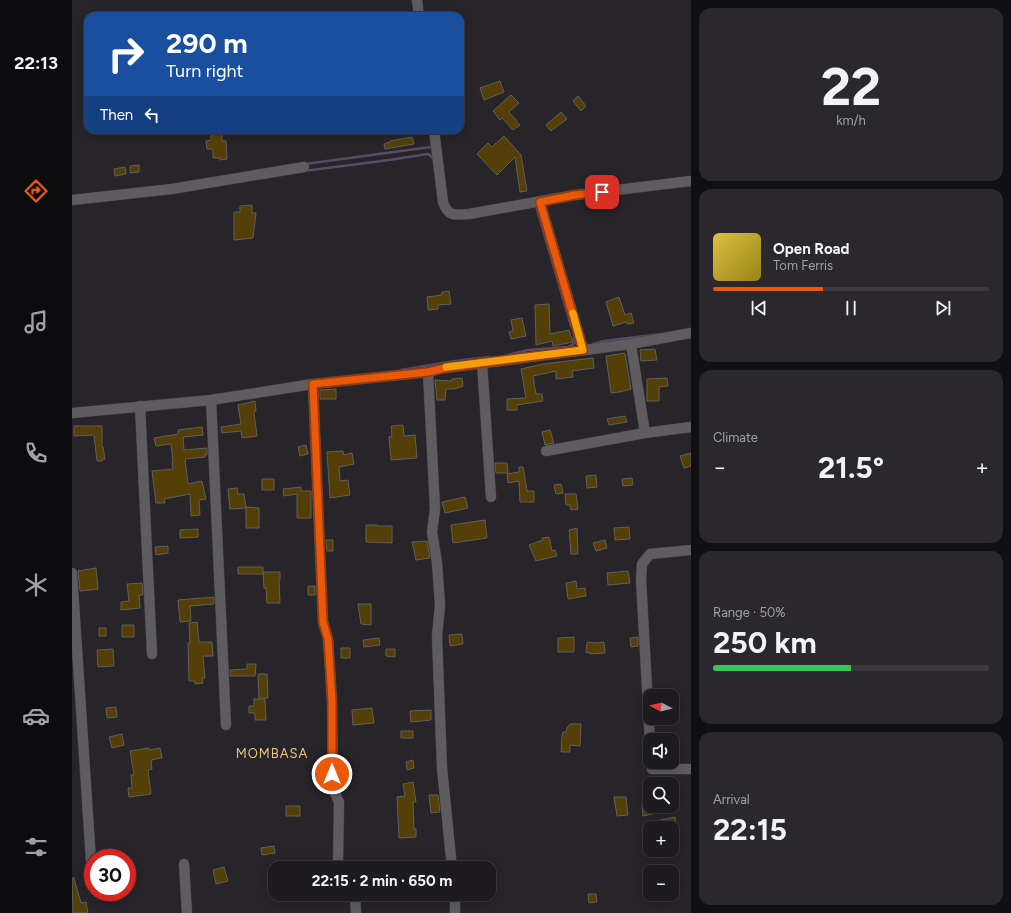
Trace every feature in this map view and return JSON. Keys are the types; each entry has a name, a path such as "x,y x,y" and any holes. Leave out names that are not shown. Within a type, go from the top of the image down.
{"street":[{"path":"417,0 418,12"},
{"path":"434,134 443,202 449,213 458,215 575,195 691,181"},
{"path":"72,200 172,189 304,167"},
{"path":"540,202 583,350"},
{"path":"72,413 211,400 313,384 428,372 445,368 631,344 691,333"},
{"path":"631,344 646,433"},
{"path":"482,363 491,497"},
{"path":"428,372 435,509 432,532 437,563 440,605 437,636 442,768 451,861"},
{"path":"313,384 323,622 328,639 332,701 332,789 338,802 338,861"},
{"path":"211,400 226,725"},
{"path":"140,406 152,654"},
{"path":"546,451 646,433 691,427"},
{"path":"649,733 640,579 642,564 650,554 691,550"},
{"path":"72,573 90,849"},
{"path":"679,769 691,769"},
{"path":"184,864 187,913"},
{"path":"355,901 356,913"},
{"path":"455,901 455,913"}],"building":[{"path":"500,81 504,92 484,100 480,88"},
{"path":"511,95 519,103 509,112 520,125 513,130 502,118 500,120 493,111"},
{"path":"578,96 586,106 581,111 573,101"},
{"path":"561,112 567,119 551,131 546,125"},
{"path":"222,134 222,141 226,141 227,159 220,160 220,158 213,158 213,149 207,149 206,141 211,140 211,135"},
{"path":"504,136 521,155 527,191 520,192 515,157 497,175 477,154 488,143 492,147"},
{"path":"412,137 414,144 385,149 384,144 390,141"},
{"path":"139,165 139,172 130,173 130,166"},
{"path":"125,167 126,174 115,176 114,169"},
{"path":"252,205 252,213 256,213 253,238 234,240 234,212 240,212 240,206"},
{"path":"449,291 451,304 438,305 438,309 428,310 427,297 442,295 442,292"},
{"path":"619,297 625,315 631,313 634,323 627,324 626,322 613,326 606,302"},
{"path":"549,304 550,334 569,330 573,342 553,346 552,341 536,345 535,305"},
{"path":"522,318 526,336 511,339 509,332 513,331 511,320"},
{"path":"655,349 657,360 641,361 640,350"},
{"path":"625,353 631,389 611,393 606,356"},
{"path":"593,358 594,368 572,371 573,377 556,379 556,371 533,376 536,394 542,394 543,401 517,405 517,410 507,410 507,399 526,398 521,369 543,364"},
{"path":"462,378 463,386 454,389 446,389 445,400 437,400 435,380 452,381 452,379"},
{"path":"667,378 668,386 659,387 659,401 647,401 647,379"},
{"path":"336,389 336,399 320,399 320,390"},
{"path":"255,401 256,411 254,412 257,436 242,438 241,431 222,433 221,427 241,424 238,405"},
{"path":"625,416 627,422 609,425 607,419"},
{"path":"403,425 404,436 415,435 417,458 391,460 389,437 392,436 391,426"},
{"path":"74,426 102,426 102,447 105,459 102,459 102,461 97,461 94,435 74,436"},
{"path":"202,427 203,435 183,437 184,450 207,448 207,455 204,455 205,457 185,459 188,484 202,481 206,499 199,500 200,515 191,516 190,494 164,499 165,503 156,503 152,471 173,469 173,463 171,444 156,446 154,438 178,434 178,430"},
{"path":"550,430 554,443 545,445 542,432"},
{"path":"306,445 308,454 300,456 298,447"},
{"path":"343,451 344,455 352,453 354,464 339,467 340,481 348,480 350,495 330,498 327,452"},
{"path":"691,453 691,466 684,468 680,456"},
{"path":"495,463 507,463 508,473 496,473"},
{"path":"519,467 523,467 527,491 534,491 534,502 520,502 519,481 508,483 507,474 519,472"},
{"path":"596,475 597,487 587,488 586,476"},
{"path":"632,478 633,485 623,486 622,479"},
{"path":"262,479 274,479 274,490 262,490"},
{"path":"561,484 563,493 556,494 554,485"},
{"path":"301,487 301,491 311,491 311,518 297,518 297,494 284,496 283,489"},
{"path":"237,488 238,494 244,494 246,508 230,509 228,489"},
{"path":"565,494 576,494 578,509 571,510 570,505 566,505"},
{"path":"465,497 468,508 445,513 442,502"},
{"path":"246,507 259,508 259,528 246,528"},
{"path":"485,520 487,538 453,543 451,525"},
{"path":"366,525 392,526 392,543 366,542"},
{"path":"629,527 630,539 615,540 614,528"},
{"path":"577,528 578,554 571,554 569,530"},
{"path":"198,529 198,537 180,538 180,530"},
{"path":"549,537 552,551 555,550 557,556 536,561 529,545 543,540 542,538"},
{"path":"326,540 333,540 333,551 327,551"},
{"path":"605,540 607,548 596,551 593,543"},
{"path":"427,541 430,558 416,560 412,542"},
{"path":"168,546 168,553 156,555 155,547"},
{"path":"238,567 263,567 263,574 238,574"},
{"path":"96,568 98,589 80,591 78,571"},
{"path":"628,571 630,583 608,585 607,573"},
{"path":"263,572 280,572 280,603 267,603"},
{"path":"576,581 577,589 585,588 586,596 568,599 566,583"},
{"path":"142,583 143,595 139,595 140,608 121,610 121,602 129,601 127,584"},
{"path":"308,586 315,586 315,595 308,595"},
{"path":"214,597 214,604 190,606 191,621 180,622 178,600"},
{"path":"358,604 371,604 371,625 361,624"},
{"path":"197,622 199,642 212,642 213,656 203,656 205,678 202,678 203,683 195,684 195,681 189,681 188,643 190,643 189,623"},
{"path":"122,625 134,625 134,637 122,637"},
{"path":"99,628 106,628 106,636 99,636"},
{"path":"462,634 463,644 450,646 449,635"},
{"path":"574,637 574,652 558,652 558,638"},
{"path":"638,637 638,646 631,647 630,638"},
{"path":"379,638 380,645 364,647 363,640"},
{"path":"587,642 604,642 605,653 586,653"},
{"path":"341,648 350,648 350,658 341,658"},
{"path":"113,649 114,666 98,667 97,650"},
{"path":"386,649 395,649 395,657 386,656"},
{"path":"247,664 256,664 255,676 230,676 230,670 247,669"},
{"path":"258,674 267,674 268,698 259,698"},
{"path":"254,699 265,699 266,720 255,720 255,713 249,713 249,706 254,706"},
{"path":"116,707 117,717 107,718 106,708"},
{"path":"372,708 374,723 353,725 352,710"},
{"path":"431,710 431,720 411,722 410,711"},
{"path":"570,724 581,724 580,746 570,745 570,752 561,752 562,735 563,732 566,732"},
{"path":"401,731 413,731 413,738 401,738"},
{"path":"122,734 124,745 112,748 109,737"},
{"path":"149,748 149,750 160,748 162,758 151,760 152,769 148,770 151,794 129,797 128,788 132,788 131,775 134,775 130,751"},
{"path":"413,760 414,768 407,770 406,762"},
{"path":"413,782 416,802 413,802 414,829 416,829 416,837 399,838 397,797 405,796 403,784"},
{"path":"429,795 438,795 440,812 431,813"},
{"path":"614,797 626,797 628,815 617,816"},
{"path":"642,805 643,813 653,814 643,816"},
{"path":"286,806 300,806 300,816 286,816"},
{"path":"675,817 676,821 656,821"},
{"path":"274,846 275,853 262,855 261,848"},
{"path":"224,867 228,881 216,884 213,870"},
{"path":"72,878 74,878 81,903 86,902 88,913 73,913"},
{"path":"588,894 596,894 597,902 589,903"}],"waterway":[{"path":"305,164 431,147 434,148"},
{"path":"304,171 428,154 434,159"},
{"path":"534,206 536,206 571,326"},
{"path":"593,344 604,341 661,334"},
{"path":"504,356 528,350 568,347 575,343 574,336"},
{"path":"401,370 489,357"}],"slow traffic":[{"path":"446,367 583,350 573,313"}],"district":[{"name":"MOMBASA","path":"272,753"}],"route":[{"path":"332,774 332,701 328,639 323,622 313,384 428,372 445,368 583,350 540,202 575,195 602,192"}]}
